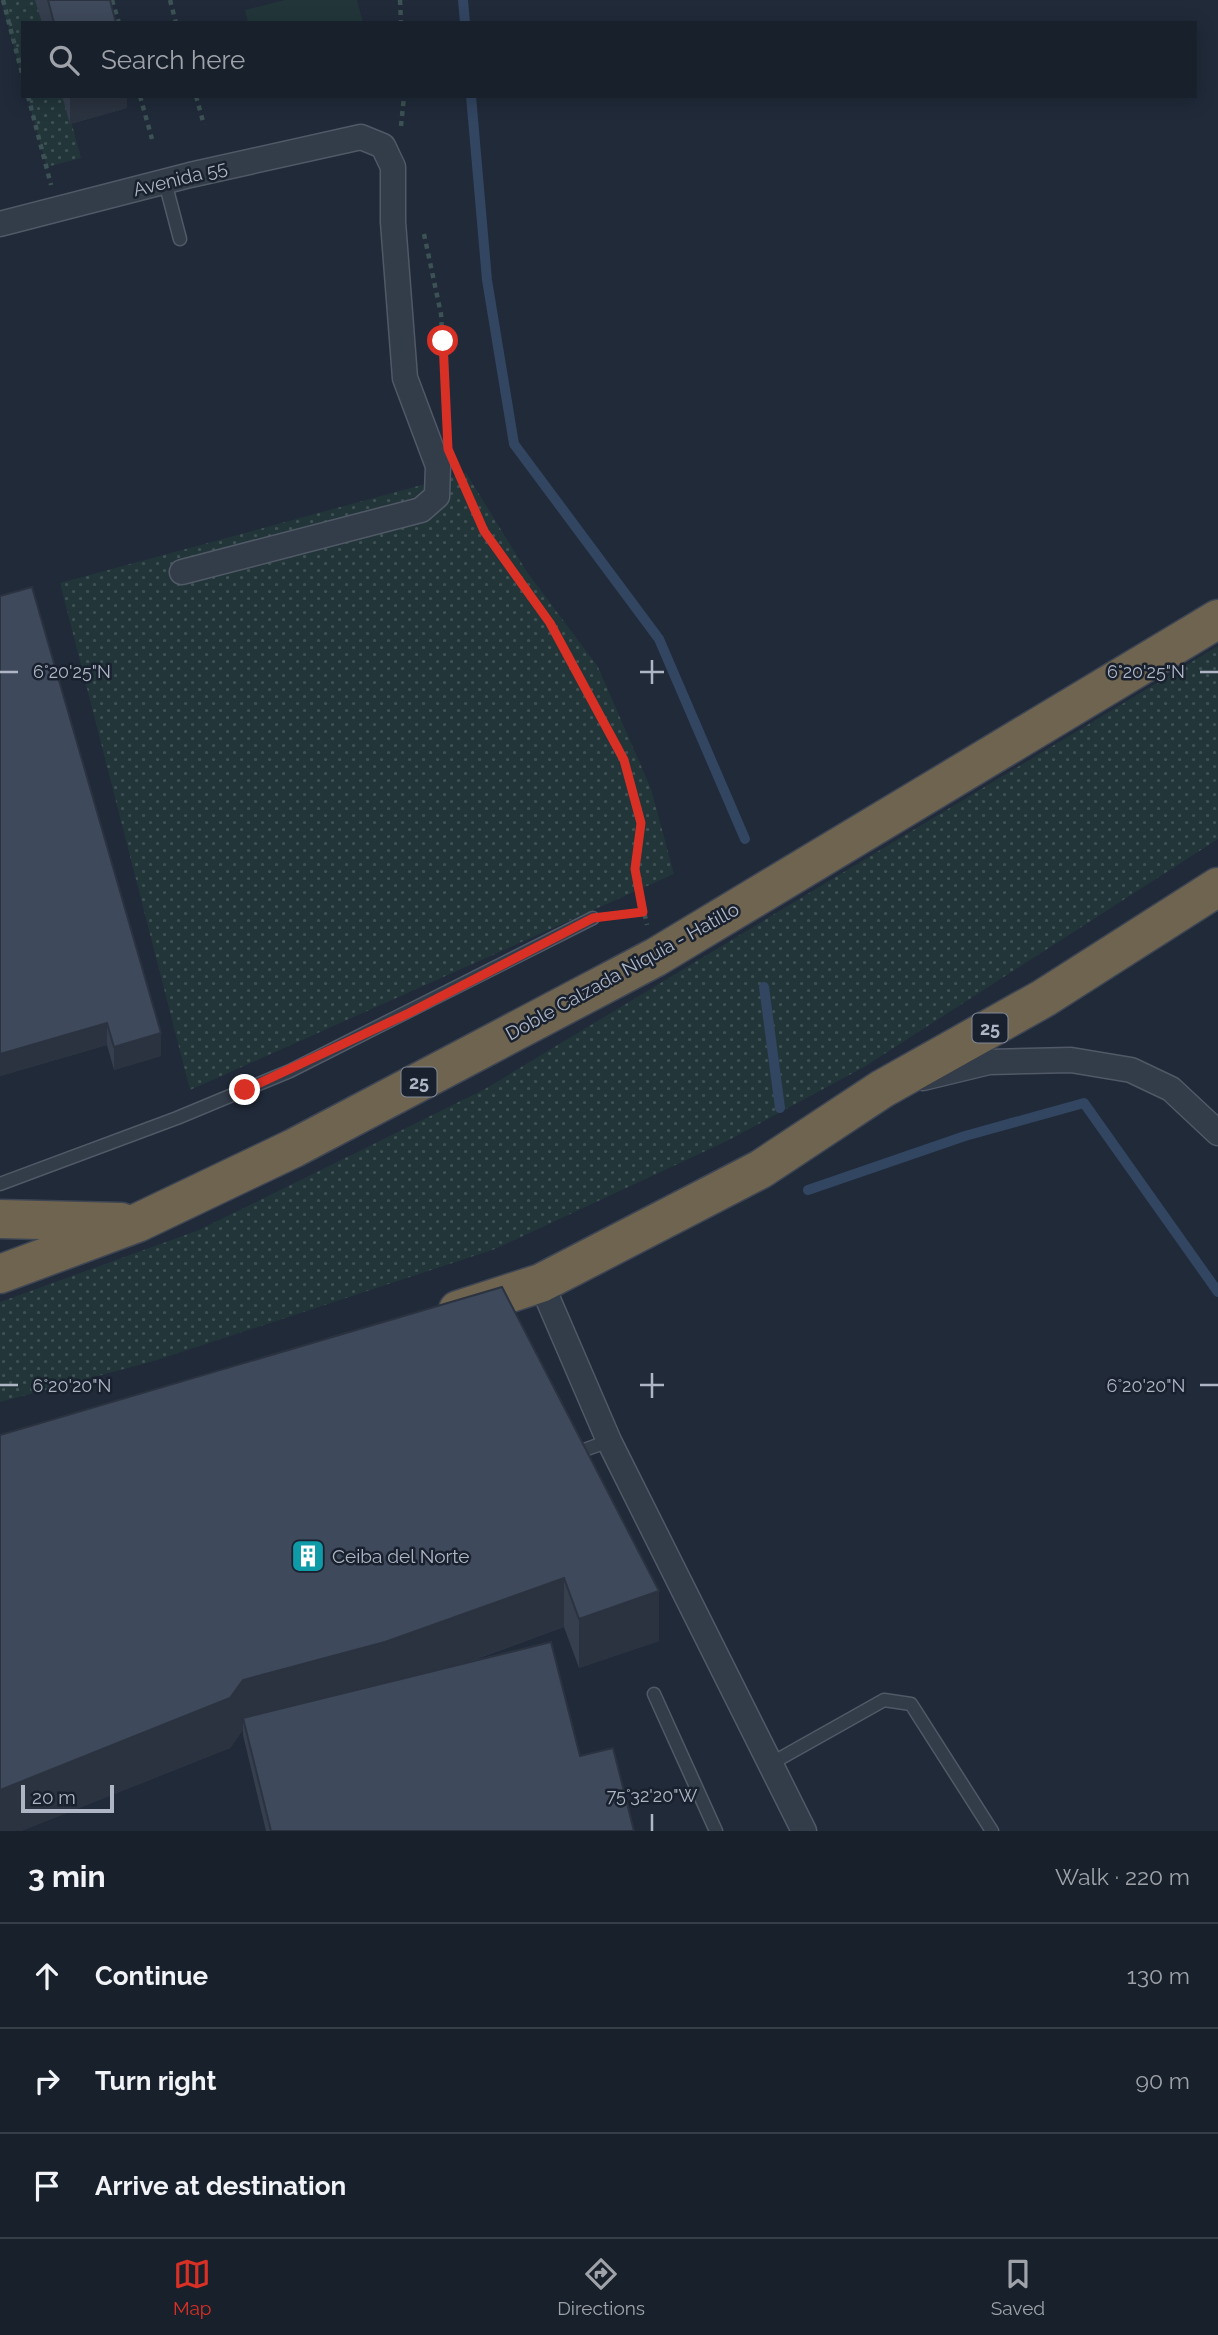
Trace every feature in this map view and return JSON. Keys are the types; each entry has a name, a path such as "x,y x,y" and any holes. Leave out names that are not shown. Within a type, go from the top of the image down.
{"highway":[{"name":"Doble Calzada Niquia - Hatillo","path":"0,1274 137,1223 295,1148 656,957 1218,619"},
{"name":"25","path":"427,1320 541,1283 761,1169 882,1088 1044,998 1218,887"},
{"path":"0,1219 137,1223"}],"street":[{"name":"Avenida 55","path":"0,224 165,182 361,137 383,146 393,167 393,222 405,378 438,466 437,496 421,510 182,572"},
{"path":"882,1088 989,1062 1070,1060 1131,1070 1171,1089 1218,1133"},
{"path":"541,1283 609,1441 804,1831"}],"lane":[{"path":"165,182 180,239"},
{"path":"0,1184 141,1133 290,1071 593,918"},
{"path":"564,1457 609,1441"},
{"path":"654,1694 716,1831"},
{"path":"772,1763 884,1700 911,1704 992,1831"}],"path":[{"path":"3,0 21,69"},
{"path":"113,0 118,21"},
{"path":"170,0 175,21"},
{"path":"400,0 401,21"},
{"path":"29,98 57,209"},
{"path":"141,98 152,139"},
{"path":"197,98 204,125"},
{"path":"403,134 400,121 404,98"},
{"path":"422,224 442,314 446,408"},
{"path":"464,484 484,531 550,623 624,760 641,823 635,869 643,912 656,957"},
{"path":"593,918 643,912"}],"green space":[{"path":"1,0 38,0 44,21 21,21 21,73"},
{"path":"285,0 357,0 362,21 248,21 245,10"},
{"path":"28,98 65,98 81,158 47,167"},
{"path":"466,473 527,572 598,667 651,789 674,874 190,1090 60,583"},
{"path":"1218,646 1218,839 864,1067 727,1141 495,1249 154,1361 0,1402 0,1302 199,1230 485,1089"}],"building":[{"path":"48,0 110,0 115,21 53,21"},
{"path":"32,587 161,1033 114,1047 107,1023 0,1054 0,596"},
{"name":"Ceiba del Norte","path":"502,1287 659,1591 579,1619 564,1578 385,1642 243,1680 230,1698 0,1790 0,1435"},
{"path":"551,1642 580,1756 613,1748 634,1831 271,1831 243,1718"}],"waterway":[{"path":"463,0 465,21"},
{"path":"471,98 487,280 514,444 659,639 745,839"},
{"path":"764,987 780,1108"},
{"path":"808,1190 965,1136 1084,1103 1218,1292"}],"place":[{"name":"Ceiba del Norte","path":"308,1556"}],"route":[{"path":"245,1090 409,1013 593,918 643,912 635,869 641,823 624,760 550,623 484,531 448,449 443,341"}]}
